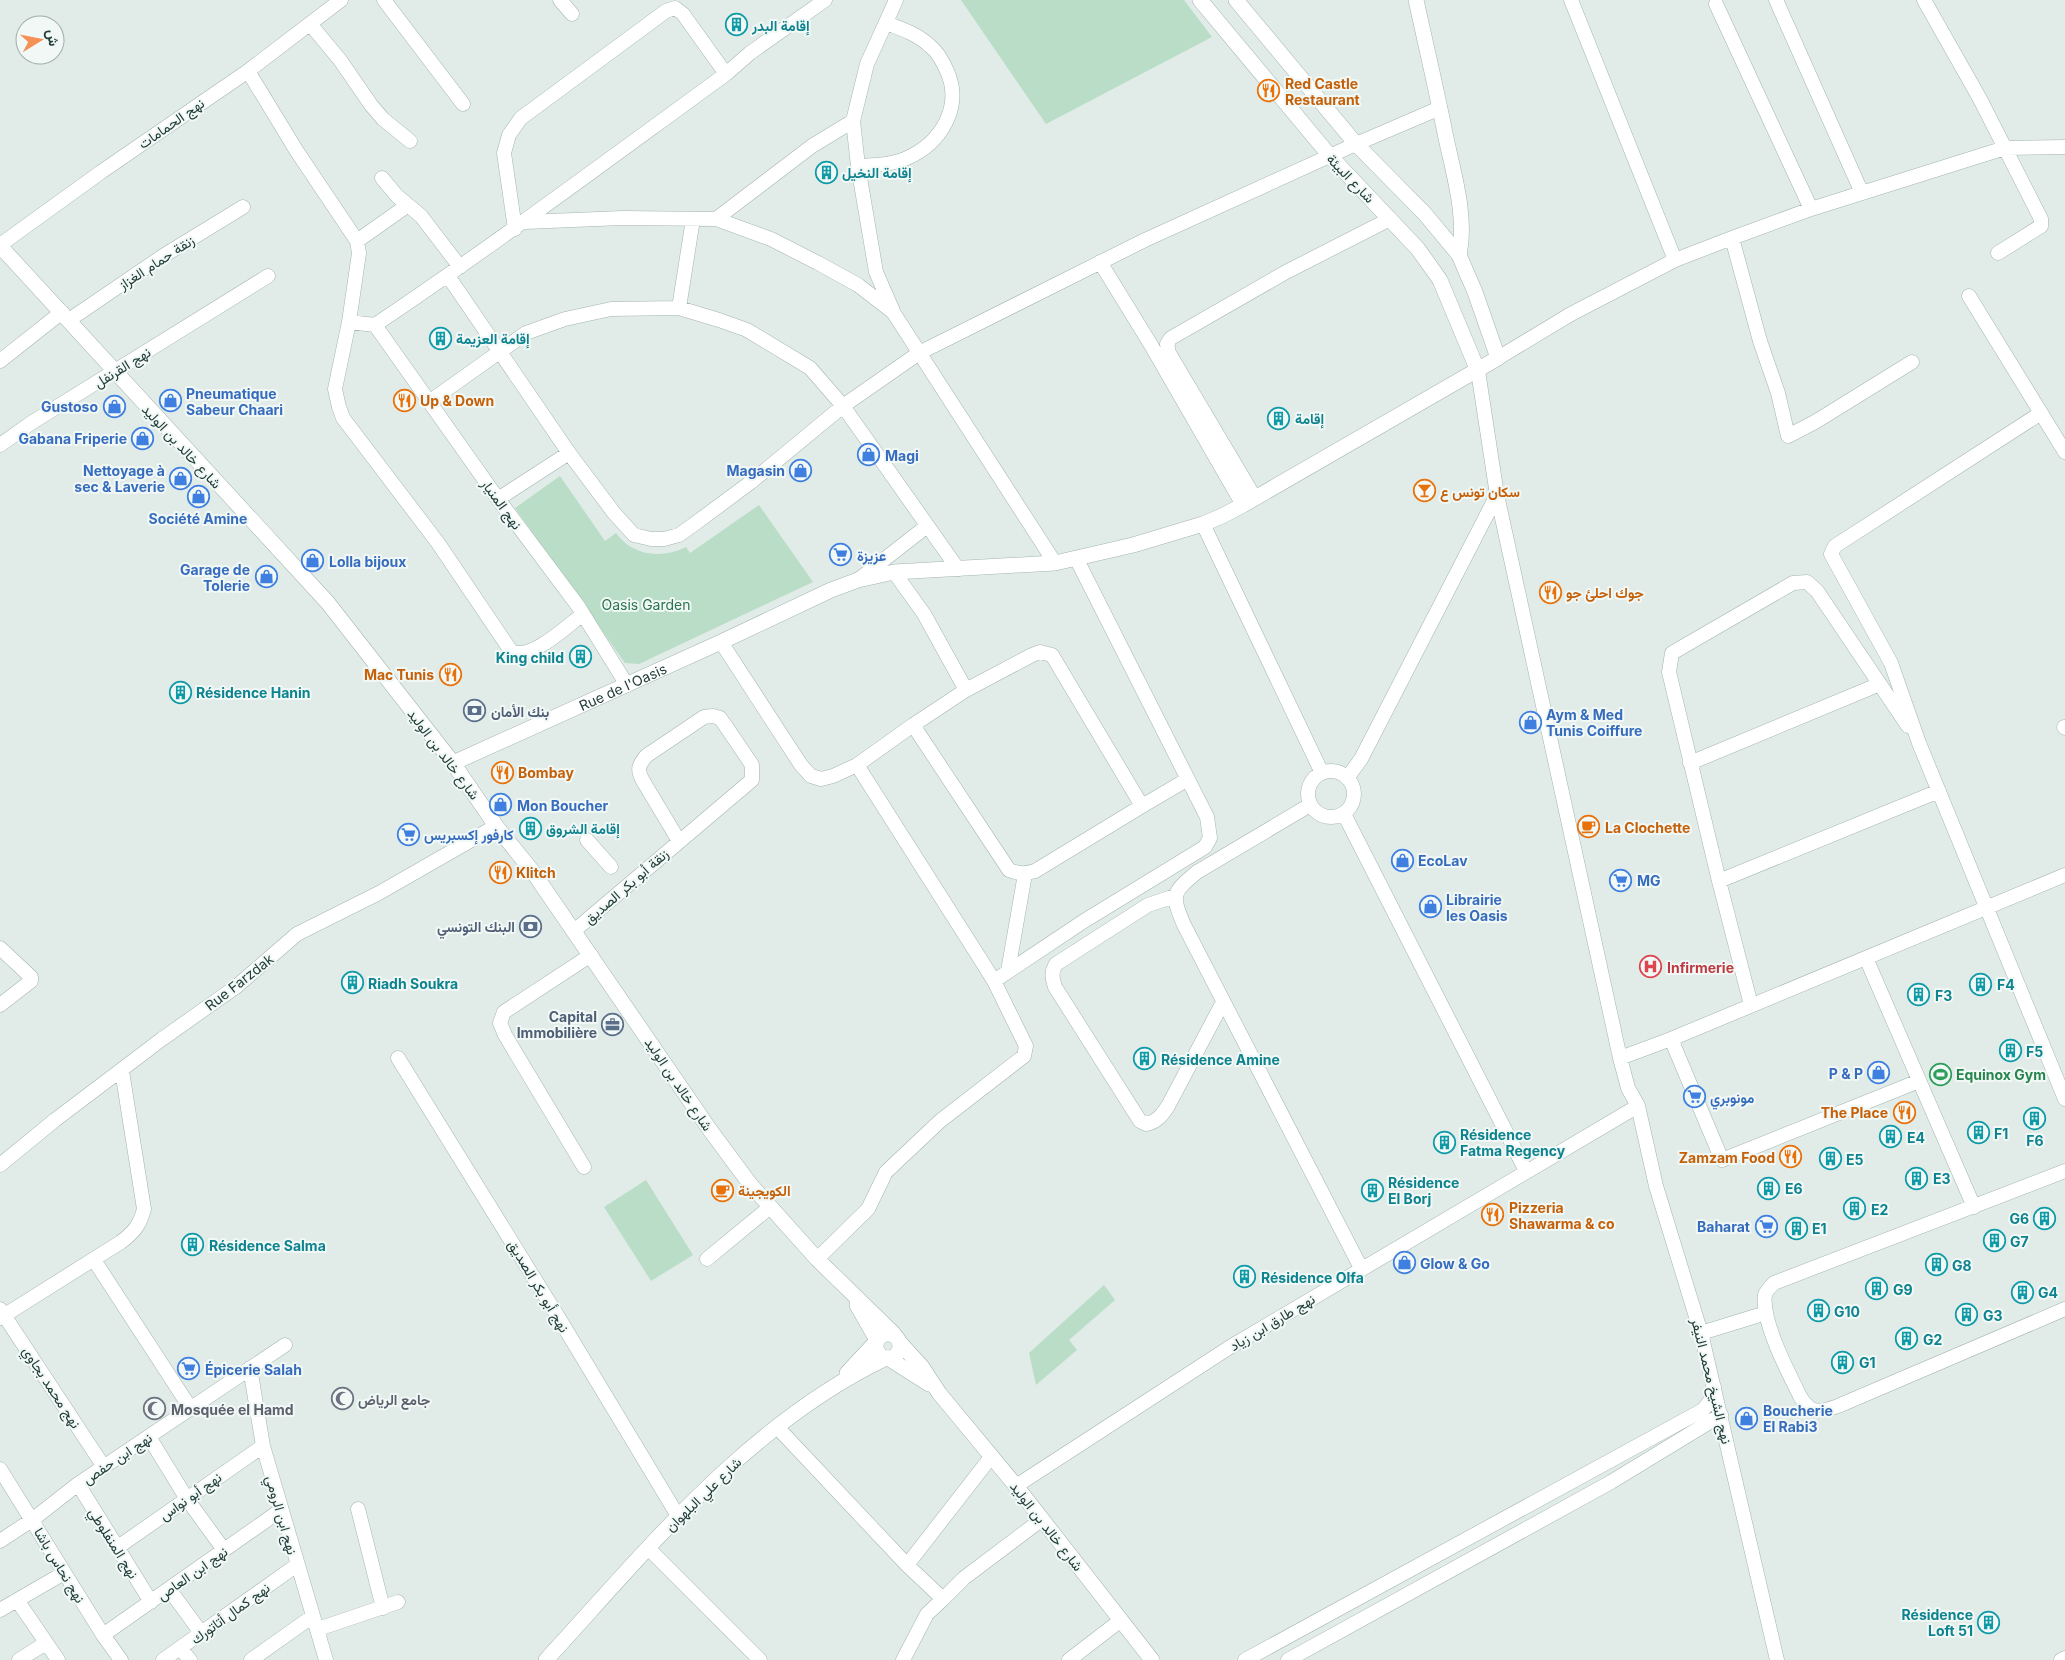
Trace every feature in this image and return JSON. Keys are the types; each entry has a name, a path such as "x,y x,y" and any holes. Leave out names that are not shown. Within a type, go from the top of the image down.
{"street":[{"name":"نهج الحمامات","path":"0,245 101,172 248,71 342,0"},
{"path":"384,0 463,104"},
{"path":"560,0 572,14"},
{"path":"349,322 375,325 448,276 520,226 726,74 750,53 825,0"},
{"path":"896,0 867,64 853,120 858,166 876,272 893,312 1055,563"},
{"name":"شارع البيئة","path":"1200,0 1330,156 1418,249 1440,280 1478,371"},
{"name":"شارع البيئة","path":"1236,0 1356,144 1425,214 1458,255 1474,292 1498,358"},
{"path":"1416,0 1453,168 1461,233 1458,255"},
{"path":"1571,0 1675,260"},
{"path":"1776,0 1862,193"},
{"path":"1924,0 1980,99 2041,219 2041,226 1998,254"},
{"path":"1716,4 1811,209"},
{"path":"520,226 504,153 510,135 521,118 606,53 666,11 675,8 683,14 726,74"},
{"path":"858,166 905,159 920,151 934,141 939,134 947,121 953,102 951,80 943,62 932,47 911,32 886,23"},
{"path":"310,25 340,60 383,119 410,141"},
{"path":"248,71 296,150 357,241 359,253 349,322 335,389 344,418 438,543 511,652 521,655 532,652 583,614"},
{"path":"448,276 568,453 614,513 634,535 651,539 664,539 679,535 693,525 751,482 843,406 919,353 1100,262 1356,144 1440,108"},
{"path":"716,219 812,146 853,120"},
{"path":"1498,358 1571,314 1675,260 1732,238 1811,209 2005,148 2065,147"},
{"path":"382,178 397,196 422,216 460,267"},
{"path":"357,241 408,205"},
{"name":"زنقة حمام الغزاز","path":"0,361 66,316 243,207"},
{"path":"520,226 622,218 716,219 771,239 818,263 858,286 893,312"},
{"path":"678,308 693,219"},
{"path":"1249,502 1169,353 1167,344 1170,338 1286,272 1390,219"},
{"path":"1732,238 1760,341 1778,393 1788,436 1815,422 1912,362"},
{"name":"شارع خالد بن الوليد","path":"0,245 66,316 114,372 328,603 453,763 496,826 533,872 710,1130 750,1184 817,1259 897,1339 922,1367 939,1393 1016,1486 1152,1660"},
{"path":"1100,262 1249,502"},
{"name":"نهج القرنفل","path":"0,445 268,276"},
{"path":"1968,296 2065,452"},
{"path":"429,402 526,332 565,319 612,309 678,308 747,330 810,368 843,406 958,569"},
{"name":"نهج المنيار","path":"375,325 498,499 583,614 627,685"},
{"name":"Rue de l'Oasis","path":"453,763 858,580 894,572 1055,563 1133,545 1203,524 1249,502 1498,358"},
{"name":"نهج الشيخ محمد النيفر","path":"1478,371 1498,495 1620,1058 1628,1088 1638,1106 1656,1186 1701,1334 1722,1415 1777,1660"},
{"path":"2041,413 1835,546 1831,554 1891,662 1939,791 2065,1099"},
{"path":"498,499 568,453"},
{"path":"1347,778 1361,759 1498,495"},
{"path":"1203,524 1322,773"},
{"path":"858,580 927,526"},
{"path":"994,981 1205,846 1210,838 1207,817 1076,558"},
{"path":"894,572 924,614 966,690"},
{"path":"1750,1006 1669,672 1672,653 1793,583 1807,582 1817,592 1920,743"},
{"path":"721,642 811,776 821,779 833,776 857,765 966,690 1032,655 1040,652 1052,655 1142,806"},
{"path":"1690,763 1880,684"},
{"name":"زنقة أبو بكر الصديق","path":"574,931 752,780 752,764 720,718 713,716 704,717 646,756 639,764 638,772 642,781 679,841"},
{"path":"913,725 1009,870 1025,874 1035,871 1188,779"},
{"path":"817,1259 868,1209 886,1172 940,1121 1024,1056 1026,1046 994,981 857,765"},
{"path":"1335,771 1347,778 1354,789 1354,796 1352,803 1344,814 1329,818 1315,811 1310,805 1308,798 1310,783 1322,773 1335,771"},
{"path":"1719,881 1939,791"},
{"path":"1310,805 1197,872 1181,885 1175,896 1176,906 1223,1002 1360,1268"},
{"path":"1344,814 1526,1171"},
{"name":"Rue Farzdak","path":"0,1165 55,1120 162,1039 237,986 297,934 378,892 496,826"},
{"path":"587,840 611,867"},
{"path":"1008,971 1025,874"},
{"path":"1620,1058 1671,1039 1986,906 2065,875"},
{"path":"1175,896 1148,905 1056,964 1052,976 1055,987 1140,1121 1146,1124 1153,1122 1161,1116 1168,1106 1223,1002"},
{"path":"0,948 31,977 31,981 0,1005"},
{"path":"584,1167 509,1042 500,1022 504,1012 592,956"},
{"path":"1866,958 1974,1207"},
{"path":"1671,1039 1722,1160 1919,1081"},
{"name":"نهج أبو بكر الصديق","path":"398,1058 560,1320 678,1516"},
{"path":"2,1314 94,1260 134,1233 140,1224 144,1209 122,1071"},
{"name":"نهج طارق ابن زياد","path":"1016,1486 1230,1347 1360,1268 1638,1106"},
{"path":"2065,1171 1774,1282 1765,1294 1766,1314 1777,1348 1801,1398 1806,1406 1813,1410 1822,1411 1838,1406 2065,1309"},
{"path":"707,1259 770,1207"},
{"path":"94,1260 191,1409"},
{"name":"شارع خالد بن الوليد","path":"850,1293 877,1341"},
{"name":"نهج محمد بجاوي","path":"2,1314 104,1467"},
{"path":"1701,1334 1766,1314"},
{"path":"837,1384 877,1341 884,1334 897,1339 898,1354 887,1358 877,1350 877,1341"},
{"name":"نهج ابن حفص","path":"0,1541 32,1520 78,1484 285,1345"},
{"name":"شارع خالد بن الوليد","path":"887,1358 914,1374 939,1393"},
{"name":"شارع علي البلهوان","path":"546,1660 678,1516 731,1466 777,1427 837,1384 887,1358"},
{"name":"نهج ابن الرومي","path":"250,1368 263,1446 326,1660"},
{"path":"1245,1660 1703,1410 1710,1401 1714,1387"},
{"path":"1288,1660 1611,1482 1722,1415"},
{"path":"777,1427 907,1565 943,1599"},
{"path":"149,1436 187,1499 224,1550"},
{"name":"نهج أبو نواس","path":"118,1547 263,1446"},
{"path":"907,1565 991,1457"},
{"name":"نهج نحاس باشا","path":"0,1469 119,1659"},
{"name":"نهج المنفلوطي","path":"78,1484 151,1602"},
{"path":"358,1509 383,1608"},
{"name":"نهج ابن العاص","path":"103,1635 281,1510"},
{"path":"903,1660 927,1614 964,1578 1041,1520"},
{"path":"648,1548 760,1660"},
{"name":"نهج كمال أتاتورك","path":"162,1660 202,1634 297,1566"},
{"path":"0,1610 64,1573"},
{"path":"169,1588 202,1634"},
{"path":"17,1600 58,1660"},
{"path":"318,1629 398,1602"},
{"path":"251,1660 313,1616"},
{"path":"1069,1660 1121,1620"},
{"path":"19,1660 46,1644"},
{"path":"181,1648 190,1660"},
{"path":"2061,1660 2065,1658"}],"green space":[{"path":"961,0 1184,0 1212,37 1046,124"},
{"name":"Oasis Garden","path":"560,476 605,541 616,533 630,547 648,553 667,553 686,547 690,553 759,505 813,582 639,664 625,663 515,508"},
{"path":"646,1180 693,1255 651,1281 604,1207"},
{"path":"1104,1285 1115,1300 1069,1340 1077,1350 1036,1385 1029,1353"}],"place":[{"name":"إقامة البدر","path":"736,25"},
{"name":"Red Castle Restaurant","path":"1269,91"},
{"name":"إقامة النخيل","path":"826,172"},
{"name":"إقامة العزيمة","path":"440,338"},
{"name":"Up & Down","path":"404,400"},
{"name":"Pneumatique Sabeur Chaari","path":"170,401"},
{"name":"Gustoso","path":"114,406"},
{"name":"إقامة","path":"1279,418"},
{"name":"Gabana Friperie","path":"143,438"},
{"name":"Magi","path":"869,455"},
{"name":"Magasin","path":"801,470"},
{"name":"Nettoyage à sec & Laverie","path":"181,478"},
{"name":"سكان تونس ع","path":"1424,491"},
{"name":"Société Amine","path":"198,496"},
{"name":"عزيزة","path":"841,555"},
{"name":"Lolla bijoux","path":"313,561"},
{"name":"Garage de Tolerie","path":"266,577"},
{"name":"جوك احلئ جو","path":"1550,592"},
{"name":"King child","path":"580,657"},
{"name":"Mac Tunis","path":"450,674"},
{"name":"Résidence Hanin","path":"180,692"},
{"name":"بنك الأمان","path":"475,711"},
{"name":"Aym & Med Tunis Coiffure","path":"1530,722"},
{"name":"Bombay","path":"502,772"},
{"name":"Mon Boucher","path":"501,805"},
{"name":"La Clochette","path":"1589,827"},
{"name":"إقامة الشروق","path":"530,828"},
{"name":"كارفور إكسبريس","path":"408,834"},
{"name":"EcoLav","path":"1402,860"},
{"name":"Klitch","path":"500,872"},
{"name":"MG","path":"1621,880"},
{"name":"Librairie les Oasis","path":"1430,907"},
{"name":"البنك التونسي","path":"531,926"},
{"name":"Infirmerie","path":"1651,967"},
{"name":"Riadh Soukra","path":"352,983"},
{"name":"F4","path":"1981,984"},
{"name":"F3","path":"1919,995"},
{"name":"Capital Immobilière","path":"613,1024"},
{"name":"F5","path":"2010,1051"},
{"name":"Résidence Amine","path":"1145,1059"},
{"name":"P & P","path":"1879,1073"},
{"name":"Equinox Gym","path":"1940,1074"},
{"name":"مونوبري","path":"1694,1097"},
{"name":"The Place","path":"1904,1112"},
{"name":"F6","path":"2035,1118"},
{"name":"F1","path":"1978,1133"},
{"name":"E4","path":"1891,1137"},
{"name":"Résidence Fatma Regency","path":"1444,1142"},
{"name":"Zamzam Food","path":"1791,1157"},
{"name":"E5","path":"1830,1159"},
{"name":"E3","path":"1917,1178"},
{"name":"E6","path":"1769,1188"},
{"name":"الكويجينة","path":"722,1190"},
{"name":"Résidence El Borj","path":"1372,1190"},
{"name":"E2","path":"1855,1209"},
{"name":"Pizzeria Shawarma & co","path":"1493,1215"},
{"name":"G6","path":"2045,1218"},
{"name":"Baharat","path":"1766,1226"},
{"name":"E1","path":"1796,1228"},
{"name":"G7","path":"1994,1241"},
{"name":"Résidence Salma","path":"193,1245"},
{"name":"Glow & Go","path":"1404,1263"},
{"name":"G8","path":"1936,1265"},
{"name":"Résidence Olfa","path":"1245,1277"},
{"name":"G9","path":"1877,1289"},
{"name":"G4","path":"2022,1292"},
{"name":"G10","path":"1818,1311"},
{"name":"G3","path":"1967,1315"},
{"name":"G2","path":"1907,1339"},
{"name":"G1","path":"1843,1362"},
{"name":"Épicerie Salah","path":"189,1369"},
{"name":"جامع الرياض","path":"342,1399"},
{"name":"Mosquée el Hamd","path":"155,1409"},
{"name":"Boucherie El Rabi3","path":"1747,1418"},
{"name":"Résidence Loft 51","path":"1989,1622"}]}
